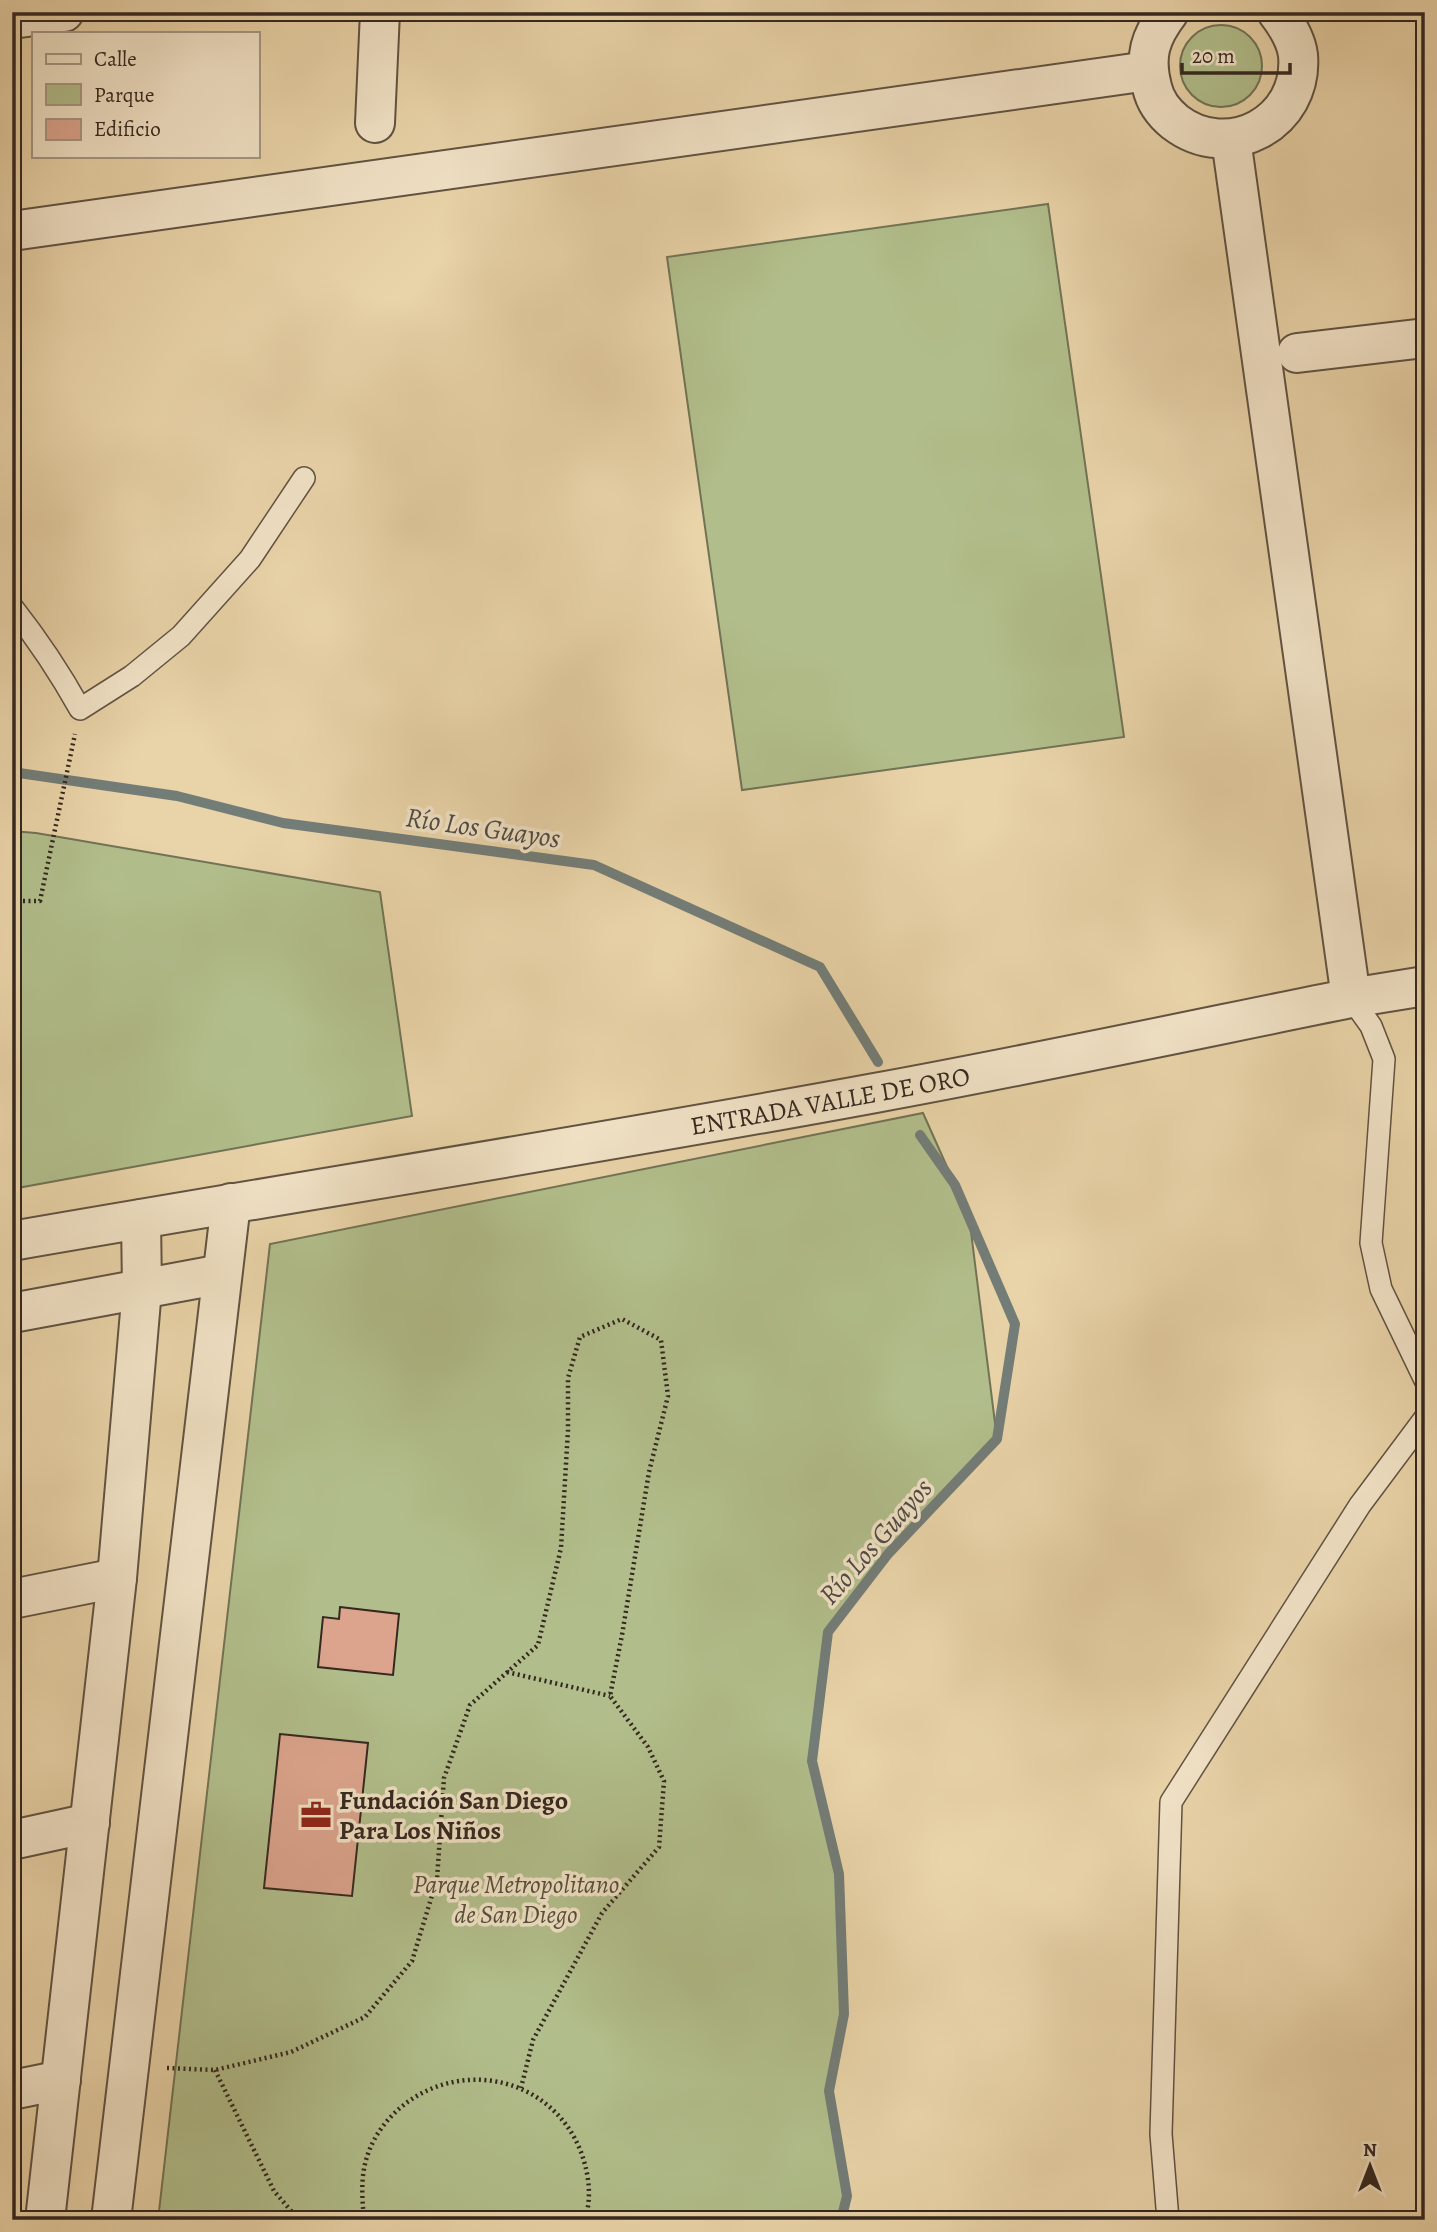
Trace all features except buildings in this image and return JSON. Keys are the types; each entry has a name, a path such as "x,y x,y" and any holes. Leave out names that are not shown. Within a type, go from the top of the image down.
{"street":[{"path":"12,19 64,12"},
{"path":"375,123 380,12"},
{"path":"1169,12 1157,28 1149,49 1148,71 1154,95 1166,114 1185,129 1207,138 1231,139 1254,133 1274,119 1289,101 1297,78 1298,54 1291,31 1277,12"},
{"path":"12,231 1148,71"},
{"path":"1231,139 1351,998"},
{"path":"1297,353 1425,338"},
{"name":"ENTRADA VALLE DE ORO","path":"12,1241 230,1203 366,1183 877,1093 1351,998 1425,986"},
{"path":"111,2220 230,1203"},
{"path":"45,2220 117,1578 142,1289 141,1219"},
{"path":"12,1313 222,1275"},
{"path":"12,1599 117,1578"},
{"path":"12,1840 90,1823"},
{"path":"12,2090 61,2080"}],"lane":[{"path":"12,607 41,643 80,709 132,676 181,636 250,559 304,478"},
{"path":"1351,998 1371,1026 1384,1059 1371,1243 1381,1289 1425,1380"},
{"path":"1168,2220 1161,2134 1171,1802 1360,1505 1425,1418"}],"path":[{"path":"12,901 40,901 80,709"},
{"path":"128,2067 215,2070 291,2052 365,2017 412,1961 437,1879 444,1779 470,1705 538,1645 561,1548 568,1430 568,1378 580,1337 622,1319 662,1340 668,1396 649,1472 610,1696"},
{"path":"507,1672 610,1696 648,1747 664,1781 659,1847 601,1913 533,2040 521,2088"},
{"path":"215,2070 274,2191 299,2220"},
{"path":"365,2220 361,2186 369,2151 387,2119 415,2095 449,2082 485,2079 521,2088 552,2107 575,2136 588,2171 589,2207 585,2220"}],"green space":[{"path":"1221,25 1237,28 1250,37 1259,50 1262,66 1259,82 1250,95 1237,104 1221,107 1205,104 1192,95 1183,82 1180,66 1183,50 1192,37 1205,28"},
{"path":"1048,204 1124,737 742,790 667,257"},
{"path":"12,831 380,892 412,1116 12,1189"},
{"name":"Parque Metropolitano de San Diego","path":"923,1113 969,1216 997,1439 888,1554 828,1632 812,1761 839,1874 844,2014 829,2091 847,2196 841,2220 158,2220 270,1244"}],"waterway":[{"name":"Río Los Guayos","path":"12,772 177,796 283,823 594,865 820,967 878,1062"},
{"name":"Río Los Guayos","path":"841,2220 847,2196 829,2091 844,2014 839,1874 812,1761 828,1632 888,1554 997,1439 1015,1324 955,1185 920,1135"}],"place":[{"name":"Fundación San Diego Para Los Niños","path":"316,1815"}]}
